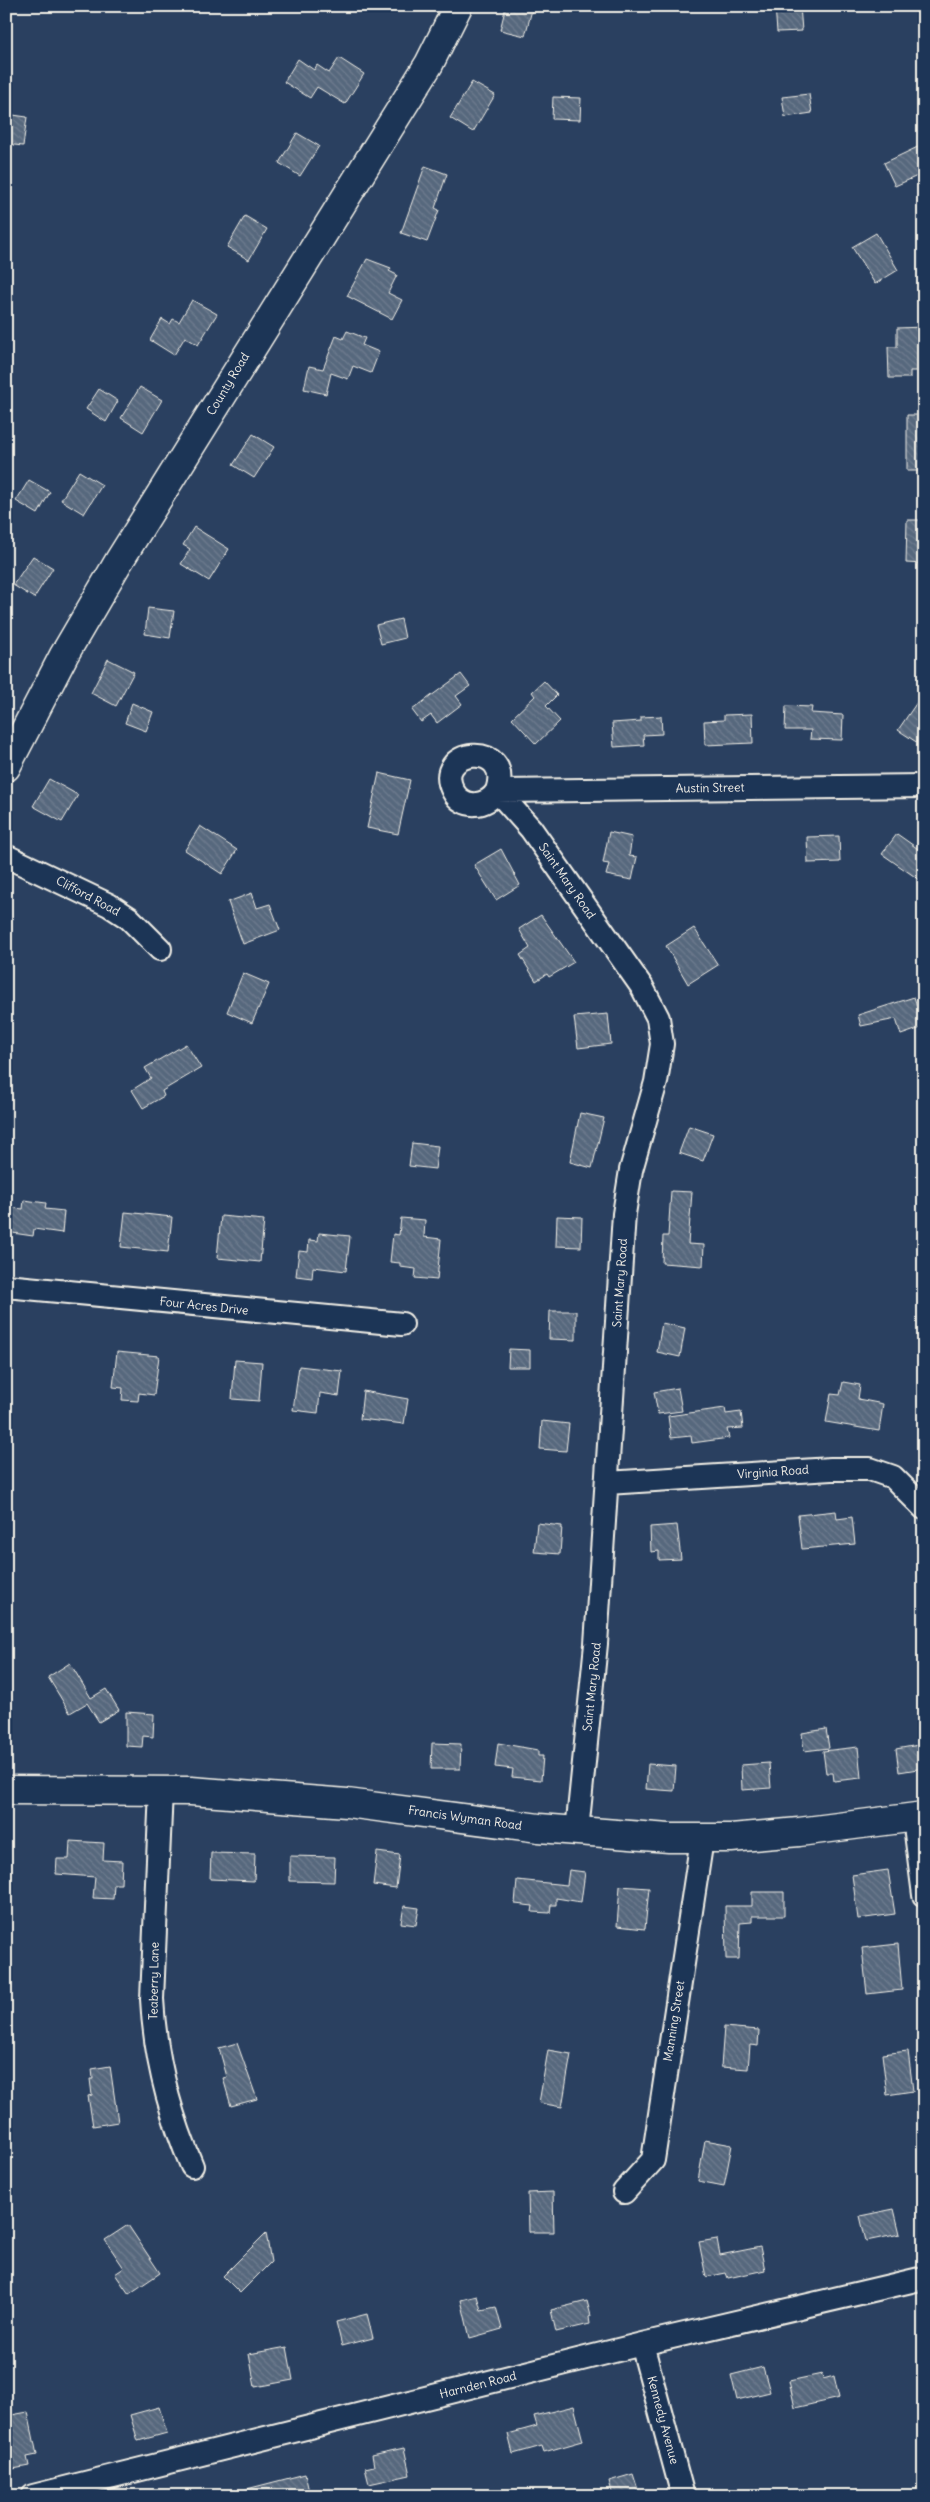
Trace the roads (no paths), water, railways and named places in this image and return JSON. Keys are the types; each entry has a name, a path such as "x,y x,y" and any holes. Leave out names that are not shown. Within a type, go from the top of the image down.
{"main road":[{"name":"County Road","path":"6,767 64,654 119,561 429,64 458,6"},
{"name":"Francis Wyman Road","path":"6,1790 161,1790 347,1803 577,1831 702,1839 799,1832 919,1817"}],"street":[{"name":"Austin Street","path":"497,791 924,786"},
{"name":"Saint Mary Road","path":"497,791 531,829 642,987 658,1018 662,1034 656,1082 635,1152 627,1189 596,1644 577,1831"},
{"name":"Clifford Road","path":"6,856 109,905 129,918 160,949"},
{"name":"Four Acres Drive","path":"6,1286 402,1324"},
{"name":"Virginia Road","path":"607,1483 831,1468 870,1468 894,1477 924,1508"},
{"name":"Teaberry Lane","path":"161,1790 152,1999 154,2027 167,2099 192,2166"},
{"path":"919,1817 924,1895"},
{"name":"Manning Street","path":"624,2192 653,2160 702,1839"},
{"name":"Harnden Road","path":"34,2496 642,2344 924,2278"},
{"name":"Kennedy Avenue","path":"642,2344 683,2496"}]}
